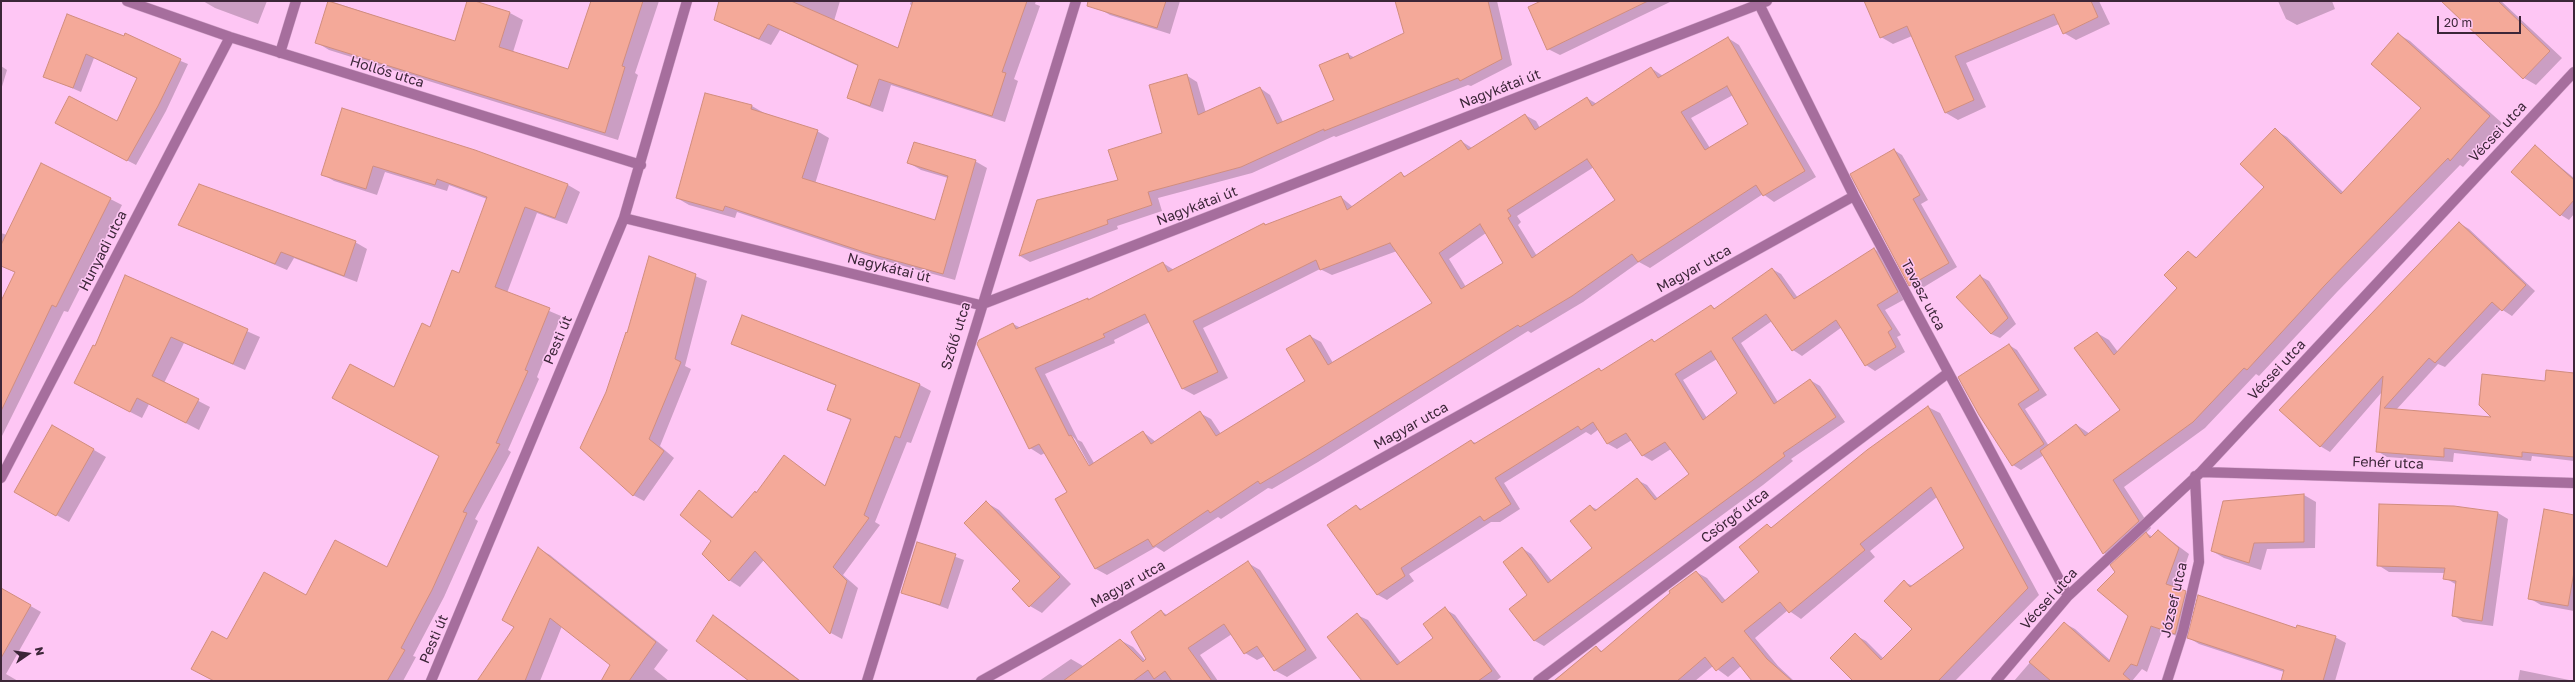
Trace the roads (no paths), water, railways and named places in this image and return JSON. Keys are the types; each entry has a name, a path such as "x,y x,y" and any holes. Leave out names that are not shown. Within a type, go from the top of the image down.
{"street":[{"name":"Hollós utca","path":"127,1 280,53 641,165"},
{"path":"280,53 296,1"},
{"name":"Pesti út","path":"431,681 624,218 641,165 687,1"},
{"name":"Szőlő utca","path":"867,681 980,305 1076,1"},
{"name":"Nagykátai út","path":"624,218 980,305 1763,3"},
{"name":"Tavasz utca","path":"1763,3 1854,196 2068,596"},
{"name":"Hunyadi utca","path":"1,478 230,37"},
{"name":"Vécsei utca","path":"1996,681 2068,596 2198,474 2574,72"},
{"name":"Magyar utca","path":"981,681 1854,196"},
{"name":"Csörgő utca","path":"1538,681 1948,373"},
{"name":"Fehér utca","path":"2198,474 2574,483"},
{"name":"József utca","path":"2167,681 2183,631 2199,562 2198,474"}]}
